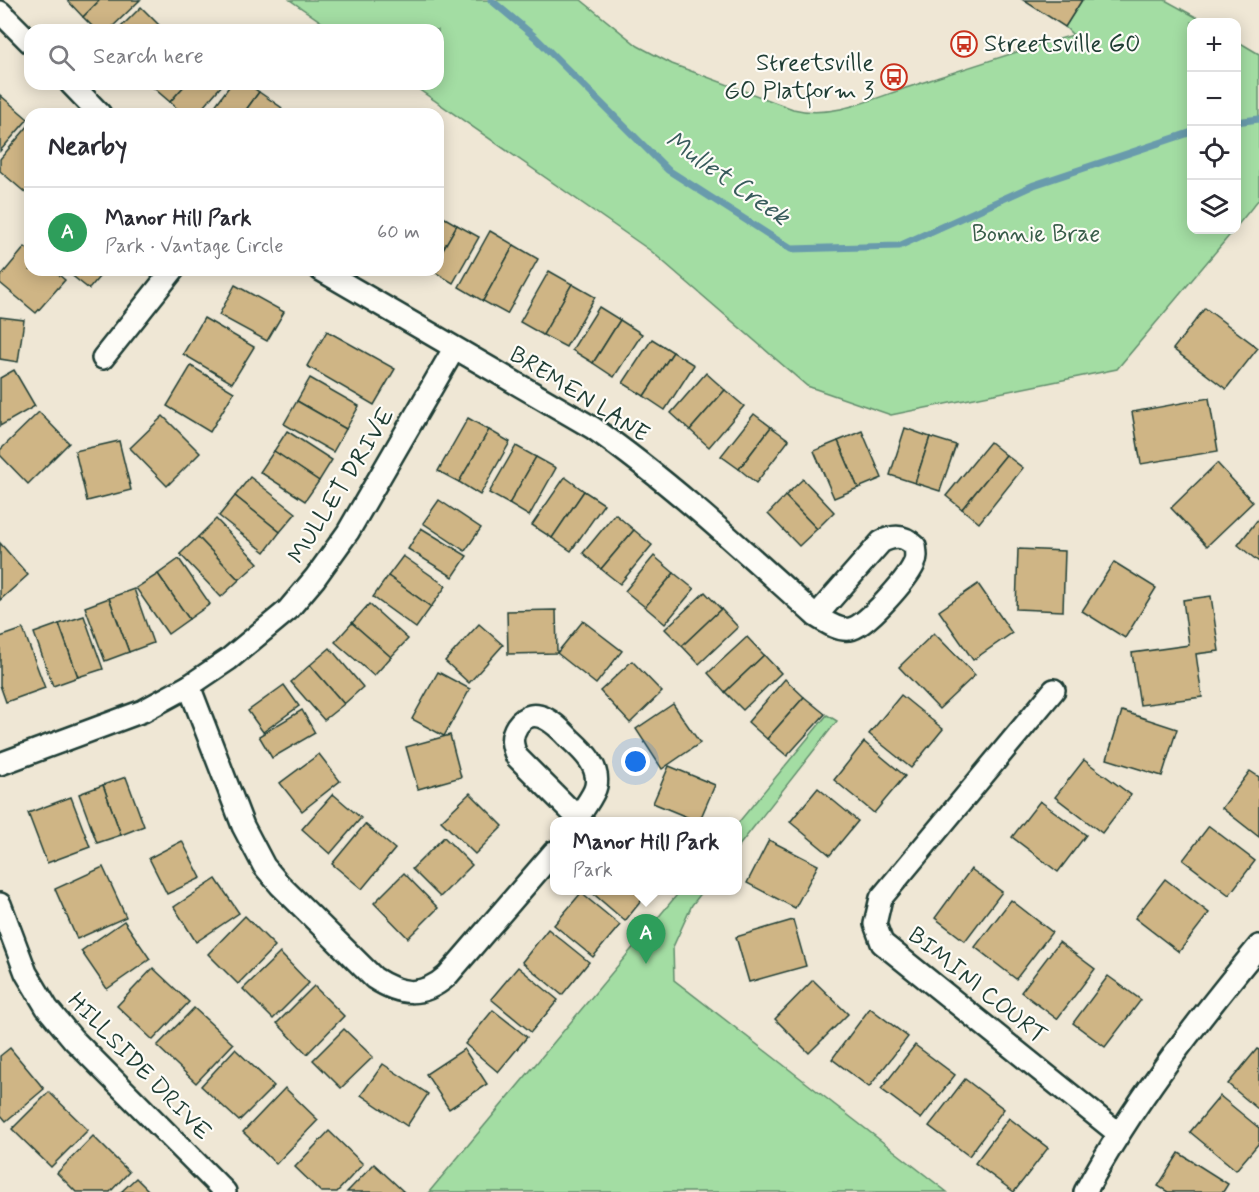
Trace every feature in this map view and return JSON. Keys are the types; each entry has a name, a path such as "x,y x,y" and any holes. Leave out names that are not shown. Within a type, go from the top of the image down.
{"street":[{"path":"0,12 24,36"},
{"path":"77,90 94,108"},
{"path":"103,358 168,276"},
{"name":"BREMEN LANE","path":"331,276 593,428 633,456 717,527 816,616 842,629 851,629 869,619 910,571 917,555 915,546 902,537 894,536 881,542 816,616"},
{"name":"MULLET DRIVE","path":"0,764 143,711 189,686 260,635 288,610 315,578 348,532 454,349"},
{"path":"189,686 243,826 264,866 280,885 374,978 389,988 407,993 437,985 550,858"},
{"name":"BIMINI COURT","path":"1054,690 881,898 875,924 882,943 1118,1133"},
{"path":"574,817 517,757 512,746 513,733 518,724 526,718 539,716 552,720 592,764 597,775 596,787 579,817"},
{"name":"HILLSIDE DRIVE","path":"0,904 26,973 47,1008 73,1039 225,1192"},
{"path":"1085,1192 1118,1133 1200,1018 1259,946"}],"green space":[{"name":"Bonnie Brae","path":"290,0 581,0 638,46 672,64 793,109 822,111 837,110 866,102 1073,35 1065,27 1082,0 1165,0 1198,18 1187,18 1187,234 1231,234 1117,369 891,415 807,386 651,251 420,90 444,90 444,24 324,24"},
{"path":"1241,43 1259,54 1259,199 1241,221"},
{"path":"827,715 837,721 742,842 742,818"},
{"path":"677,895 700,895 692,905 673,947 674,980 947,1192 429,1192"}],"building":[{"path":"67,0 100,0 83,17"},
{"path":"100,0 140,0 115,24 90,24 83,17"},
{"path":"1023,0 1082,0 1065,27"},
{"path":"141,7 158,24 124,24"},
{"path":"156,90 181,90 170,102"},
{"path":"181,90 218,90 202,108 176,108 170,102"},
{"path":"227,90 256,90 259,92 247,108 213,108"},
{"path":"259,92 282,108 247,108"},
{"path":"0,95 24,116 24,124 0,151"},
{"path":"24,131 24,192 0,171 0,159"},
{"path":"444,217 457,225 444,248"},
{"path":"457,225 479,237 453,283 441,276 444,276 444,248"},
{"path":"490,231 514,245 483,301 459,287"},
{"path":"514,245 538,259 507,314 483,301"},
{"path":"24,248 24,276 60,276 65,280 36,313 0,283 0,277"},
{"path":"549,271 572,284 543,335 520,322"},
{"path":"73,276 100,276 89,289"},
{"path":"572,284 595,297 566,347 543,335"},
{"path":"235,285 284,312 267,341 219,315"},
{"path":"599,307 620,320 593,363 572,350"},
{"path":"1205,308 1258,348 1226,389 1173,349"},
{"path":"0,317 24,320 18,362 0,359"},
{"path":"204,318 254,347 232,383 183,354"},
{"path":"620,320 642,334 614,377 593,363"},
{"path":"327,331 395,369 374,405 307,366"},
{"path":"652,339 673,352 644,396 623,383"},
{"path":"673,352 694,365 665,410 644,396"},
{"path":"191,366 234,392 210,432 167,406"},
{"path":"14,370 35,406 0,426 0,378"},
{"path":"706,373 725,390 690,430 671,413"},
{"path":"310,378 359,406 346,429 297,401"},
{"path":"725,390 744,406 709,447 690,430"},
{"path":"1209,398 1218,451 1141,464 1132,412"},
{"path":"297,401 346,429 333,452 284,424"},
{"path":"39,412 69,443 28,484 0,455 0,450"},
{"path":"754,414 771,427 739,469 721,456"},
{"path":"163,416 200,453 167,486 130,448"},
{"path":"468,418 489,430 459,482 438,471"},
{"path":"771,427 789,440 756,483 739,469"},
{"path":"905,428 930,437 915,483 890,475"},
{"path":"489,430 510,442 480,495 459,482"},
{"path":"287,431 332,460 319,481 274,451"},
{"path":"862,431 882,478 858,488 838,441"},
{"path":"930,437 956,445 940,491 915,483"},
{"path":"119,441 131,490 87,501 75,451"},
{"path":"838,441 858,488 834,498 814,451"},
{"path":"990,442 1006,455 962,509 946,496"},
{"path":"516,446 536,457 509,504 489,493"},
{"path":"274,451 319,481 305,501 260,472"},
{"path":"1006,455 1023,468 979,523 962,509"},
{"path":"536,457 556,468 529,516 509,504"},
{"path":"1217,463 1253,502 1207,546 1171,508"},
{"path":"250,477 296,513 280,532 235,496"},
{"path":"565,477 584,491 552,538 532,525"},
{"path":"803,479 834,512 817,529 785,496"},
{"path":"584,491 604,504 571,551 552,538"},
{"path":"235,496 280,532 265,552 219,516"},
{"path":"785,496 817,529 799,546 768,514"},
{"path":"439,500 481,528 465,551 423,523"},
{"path":"615,514 634,530 601,569 583,553"},
{"path":"1259,518 1259,562 1238,545"},
{"path":"216,519 258,563 239,580 198,537"},
{"path":"421,528 467,556 453,577 408,549"},
{"path":"634,530 652,545 620,584 601,569"},
{"path":"198,537 239,580 221,597 180,554"},
{"path":"0,543 28,575 0,600"},
{"path":"1018,549 1065,551 1063,611 1016,609"},
{"path":"403,556 446,586 431,607 388,576"},
{"path":"654,556 674,573 645,607 625,591"},
{"path":"179,559 210,604 189,619 158,574"},
{"path":"1114,562 1156,588 1125,638 1082,611"},
{"path":"674,573 694,589 665,624 645,607"},
{"path":"158,574 189,619 168,634 136,588"},
{"path":"388,576 431,607 416,628 373,597"},
{"path":"978,584 1012,633 973,660 939,611"},
{"path":"134,589 153,643 129,652 109,598"},
{"path":"705,592 721,609 682,646 665,629"},
{"path":"1211,596 1219,651 1196,654 1202,697 1140,705 1132,653 1189,645 1183,600"},
{"path":"109,598 129,652 105,661 85,607"},
{"path":"369,604 408,639 391,657 352,623"},
{"path":"721,609 738,627 699,664 682,646"},
{"path":"556,610 557,653 508,654 507,611"},
{"path":"84,616 103,669 78,677 59,624"},
{"path":"583,621 622,651 596,684 557,653"},
{"path":"352,623 391,657 374,676 335,642"},
{"path":"59,624 78,677 53,686 34,633"},
{"path":"479,624 503,645 469,683 445,661"},
{"path":"23,629 45,688 6,702 0,685 0,637"},
{"path":"934,633 975,675 939,709 899,667"},
{"path":"747,637 764,655 725,692 708,673"},
{"path":"330,648 363,687 344,704 310,665"},
{"path":"764,655 781,673 743,710 725,692"},
{"path":"632,661 662,692 630,723 600,691"},
{"path":"310,665 344,704 324,720 291,682"},
{"path":"438,672 470,689 444,736 412,719"},
{"path":"785,679 804,697 767,739 748,722"},
{"path":"284,685 299,706 263,732 248,711"},
{"path":"901,695 943,729 911,768 869,734"},
{"path":"804,697 825,714 787,756 767,739"},
{"path":"673,704 700,743 662,769 636,729"},
{"path":"302,710 315,733 272,758 259,736"},
{"path":"1122,711 1177,729 1162,776 1107,759"},
{"path":"450,735 461,777 418,789 406,747"},
{"path":"864,742 905,776 874,813 834,780"},
{"path":"319,754 340,781 302,811 280,783"},
{"path":"1084,760 1131,795 1102,833 1055,797"},
{"path":"669,766 715,785 701,817 687,817 653,803"},
{"path":"1250,771 1259,777 1259,837 1222,808"},
{"path":"126,777 144,826 121,835 103,785"},
{"path":"103,785 121,835 97,843 79,794"},
{"path":"818,788 858,821 830,855 790,822"},
{"path":"470,793 503,826 475,854 441,821"},
{"path":"333,794 361,818 330,854 302,829"},
{"path":"71,797 90,847 47,863 28,813"},
{"path":"1040,801 1086,835 1058,872 1012,837"},
{"path":"365,824 395,849 362,889 332,864"},
{"path":"1209,826 1255,861 1229,895 1183,860"},
{"path":"444,837 472,865 440,897 412,869"},
{"path":"769,840 818,865 795,908 747,883"},
{"path":"182,841 201,878 167,894 149,858"},
{"path":"103,867 126,917 77,939 55,889"},
{"path":"971,869 1002,892 965,941 935,918"},
{"path":"404,873 438,908 408,938 374,903"},
{"path":"216,879 239,913 196,942 174,907"},
{"path":"1165,879 1209,913 1179,952 1135,918"},
{"path":"579,895 583,895 620,925 593,957 554,925"},
{"path":"595,895 646,895 625,921"},
{"path":"1011,900 1052,932 1016,979 975,947"},
{"path":"245,916 275,946 238,984 208,954"},
{"path":"793,920 806,966 749,982 736,937"},
{"path":"124,921 150,959 107,989 81,951"},
{"path":"548,929 589,962 562,995 522,962"},
{"path":"1059,942 1095,969 1057,1019 1021,992"},
{"path":"280,953 309,983 273,1019 243,989"},
{"path":"518,967 558,1000 531,1032 491,999"},
{"path":"153,968 189,1002 153,1040 117,1006"},
{"path":"1108,976 1141,1000 1105,1047 1073,1023"},
{"path":"813,980 848,1014 809,1053 775,1019"},
{"path":"314,986 344,1016 307,1054 277,1023"},
{"path":"194,1008 233,1044 196,1083 157,1046"},
{"path":"870,1008 908,1037 869,1087 832,1059"},
{"path":"493,1010 527,1037 498,1072 465,1044"},
{"path":"344,1029 373,1057 341,1088 313,1060"},
{"path":"915,1045 955,1075 921,1119 881,1089"},
{"path":"10,1048 44,1089 6,1121 0,1114 0,1056"},
{"path":"235,1049 274,1086 239,1121 201,1086"},
{"path":"464,1049 487,1084 449,1109 426,1074"},
{"path":"1257,1049 1259,1050 1259,1110 1228,1084"},
{"path":"383,1064 428,1094 407,1126 361,1095"},
{"path":"965,1079 1004,1109 969,1156 929,1126"},
{"path":"285,1088 318,1120 276,1164 243,1132"},
{"path":"49,1092 88,1130 51,1167 12,1129"},
{"path":"1220,1096 1259,1128 1259,1143 1236,1170 1190,1132"},
{"path":"1009,1118 1048,1148 1014,1192 975,1163"},
{"path":"329,1131 363,1164 337,1192 321,1192 295,1167"},
{"path":"93,1136 129,1172 110,1192 76,1192 57,1173"},
{"path":"1179,1153 1228,1184 1223,1192 1168,1192 1158,1186"},
{"path":"374,1164 404,1192 347,1192"},
{"path":"136,1178 150,1192 121,1192"}],"waterway":[{"name":"Mullet Creek","path":"491,0 535,37 668,170 791,249 899,246 1034,185 1187,134"},
{"name":"Mullet Creek","path":"1241,121 1259,119"}],"place":[{"name":"Streetsville GO","path":"964,44"},
{"name":"Streetsville GO Platform 3","path":"894,77"},
{"name":"Manor Hill Park","path":"646,964"}]}
